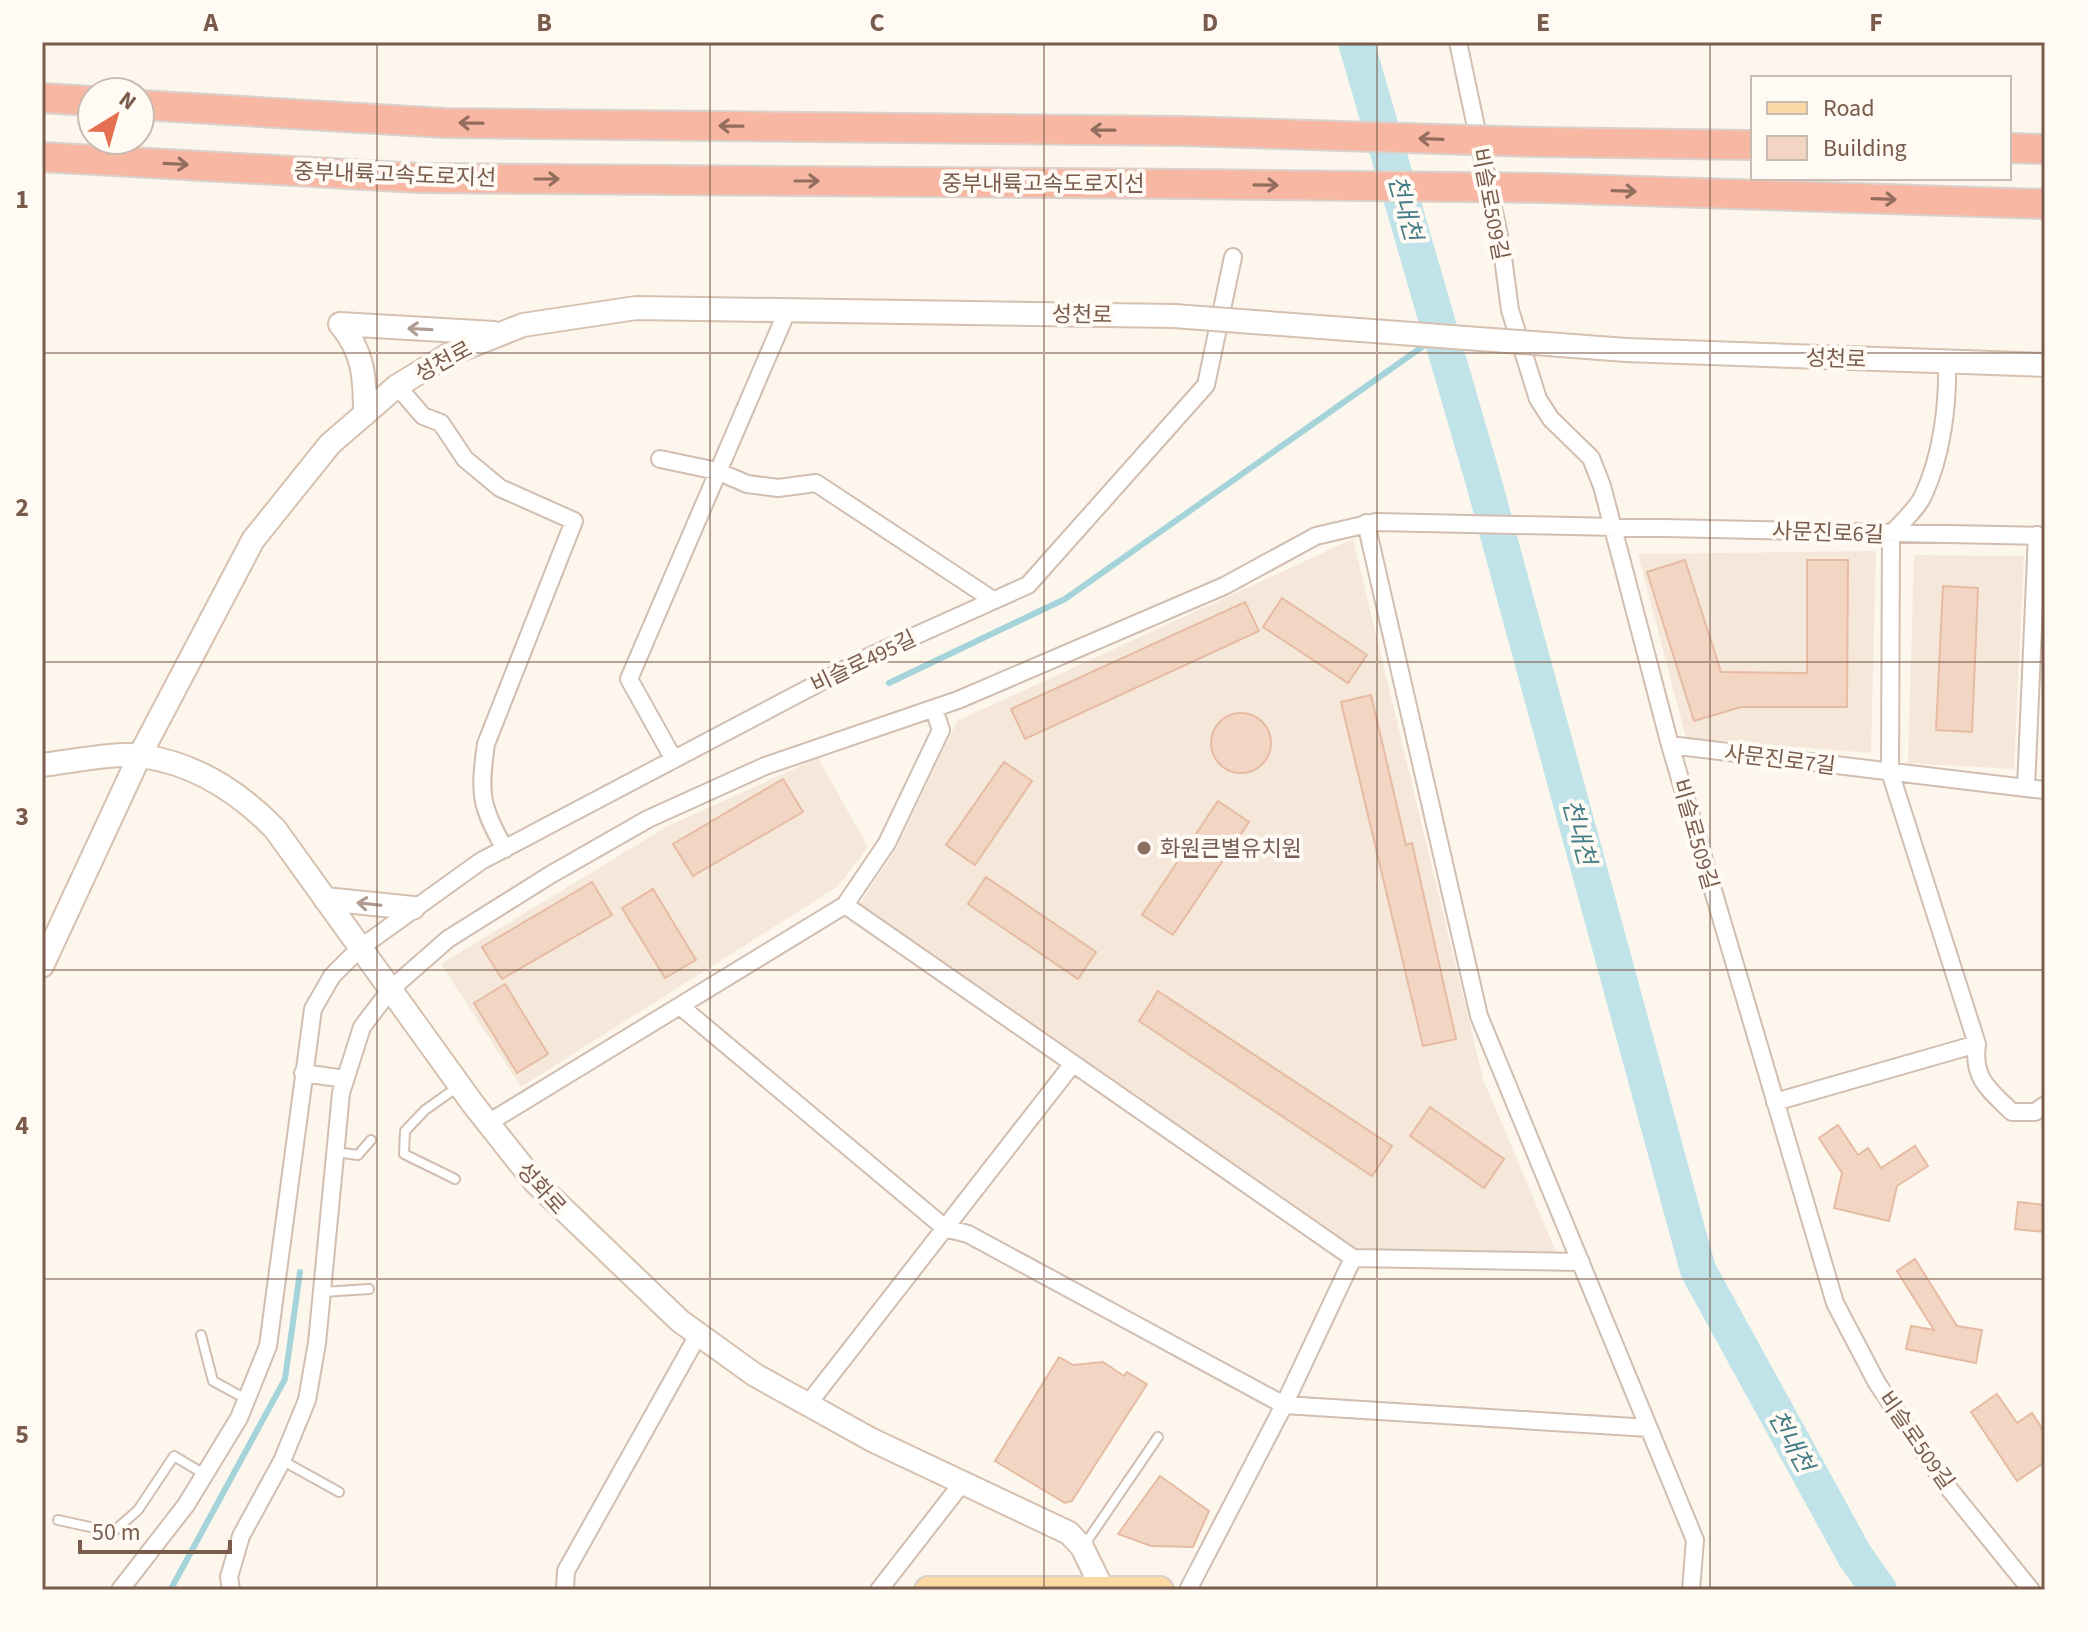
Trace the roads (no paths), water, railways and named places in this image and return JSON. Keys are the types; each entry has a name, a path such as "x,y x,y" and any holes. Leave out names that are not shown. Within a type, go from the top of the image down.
{"highway":[{"path":"42,98 76,100"},
{"path":"156,106 445,123 1181,131 1751,145"},
{"path":"2011,148 2045,149"},
{"name":"중부내륙고속도로지선","path":"42,157 419,178 1546,188 2045,204"}],"main road":[{"name":"성천로","path":"42,966 140,755 253,540 300,477 330,444 397,386 448,355 523,325 636,308 1174,316 1626,350 2045,365"},
{"path":"365,414 365,377 361,357 352,338 340,324 498,334"},
{"name":"성화로","path":"42,765 140,755 211,778 235,792 275,829 488,1123 565,1214 698,1335 755,1375 872,1440 1069,1533 1082,1547 1103,1589"},
{"path":"325,899 413,908"},
{"path":"928,1590 1160,1590"}],"street":[{"name":"비슬로509길","path":"1458,42 1502,250 1510,310 1538,399 1551,419 1591,458 1604,525 1835,1303 1877,1383 1946,1485 2031,1590"},
{"name":"비슬로495길","path":"120,1590 186,1505 205,1475 247,1399 268,1346 313,1009 332,976 360,948 413,908 505,849 870,656 1028,585 1206,385 1233,257"},
{"path":"673,758 629,679 788,309"},
{"path":"1947,362 1948,395 1934,467 1922,498 1891,534 1890,772 1977,1044 1974,1063 1987,1088 2012,1112 2035,1112 2045,1105"},
{"path":"397,386 423,416 441,423 465,459 500,488 574,521 486,744 482,775 483,812 505,849"},
{"path":"660,459 717,471 747,484 778,488 816,483 993,600"},
{"name":"사문진로6길","path":"231,1590 229,1577 241,1536 282,1461 307,1400 323,1292 334,1152 345,1079 362,1027 391,989 448,939 550,875 648,819 765,766 934,709 1224,586 1316,536 1371,522 2041,536"},
{"path":"1371,522 1479,1016 1695,1540 1691,1590"},
{"path":"2026,788 2041,536"},
{"path":"488,1123 845,905 887,843 941,730 934,709"},
{"name":"사문진로7길","path":"1670,745 2045,790"},
{"path":"845,905 1071,1066 1353,1258 1581,1262"},
{"path":"680,1006 945,1228 968,1234 1284,1405 1649,1428"},
{"path":"1775,1102 1977,1044"},
{"path":"808,1404 1071,1066"},
{"path":"303,1073 345,1079"},
{"path":"1188,1590 1284,1405 1353,1258"},
{"path":"565,1590 566,1571 698,1335"},
{"path":"879,1590 963,1482"}],"lane":[{"path":"455,1179 404,1154 405,1131 425,1110 460,1085"},
{"path":"334,1152 358,1155 371,1140"},
{"path":"323,1292 369,1289"},
{"path":"201,1335 213,1381 247,1399"},
{"path":"1082,1547 1158,1437"},
{"path":"58,1520 113,1532 138,1510 174,1456 205,1475"},
{"path":"282,1461 339,1492"}],"waterway":[{"name":"천내천","path":"1356,42 1484,483 1698,1270 1855,1556 1879,1590"},
{"path":"889,683 1065,599 1429,342"},
{"path":"172,1587 285,1379 300,1272"}],"place":[{"name":"화원큰별유치원","path":"1144,848"}]}
